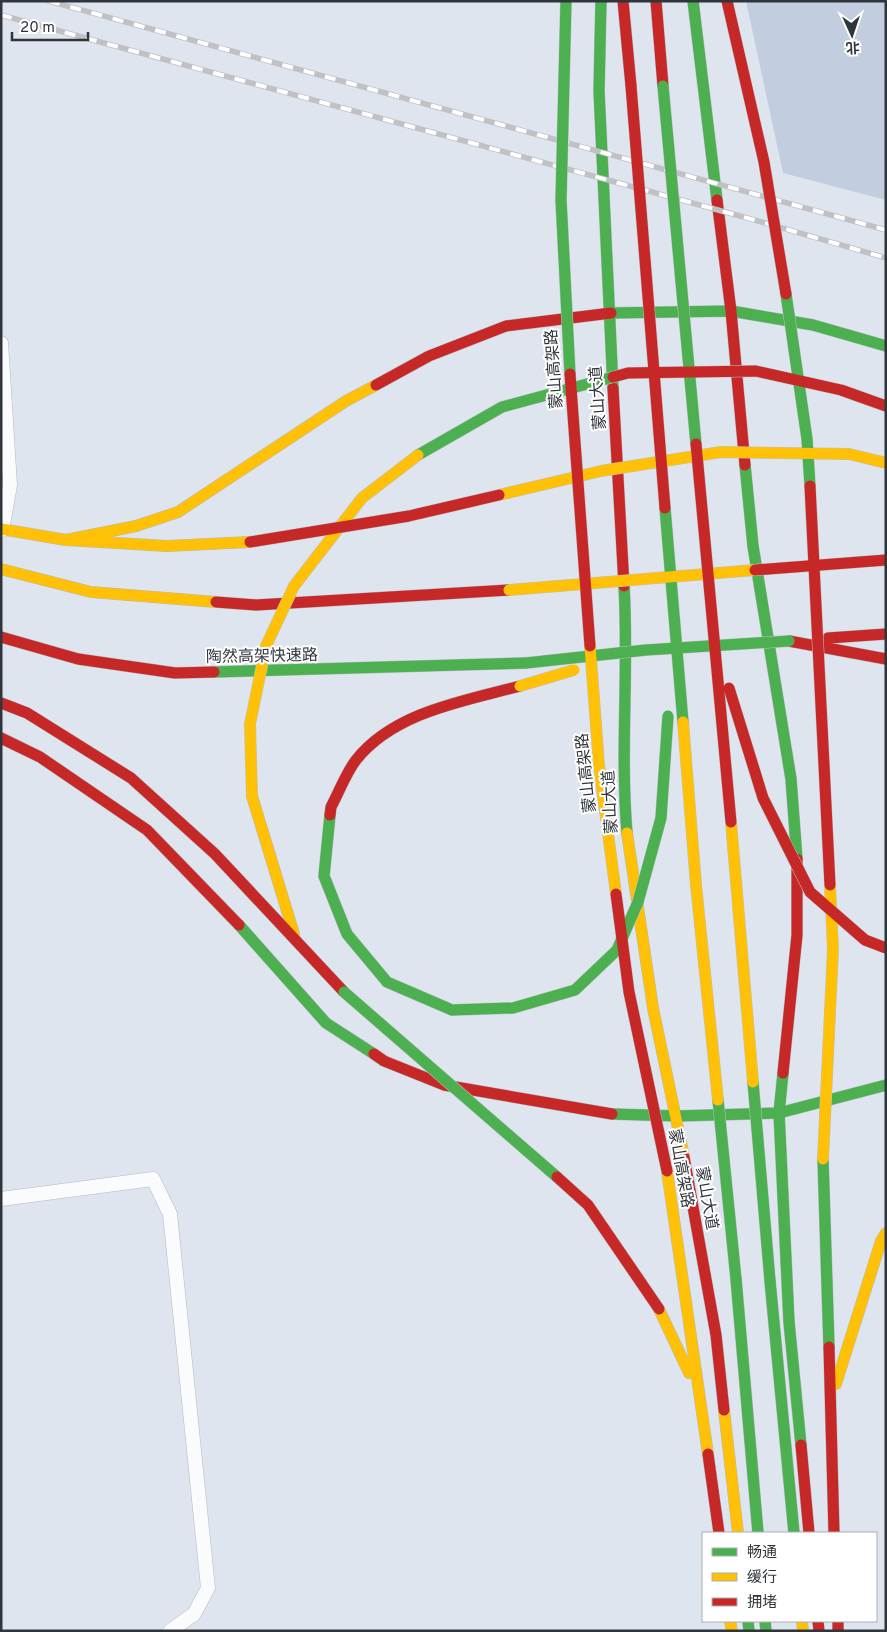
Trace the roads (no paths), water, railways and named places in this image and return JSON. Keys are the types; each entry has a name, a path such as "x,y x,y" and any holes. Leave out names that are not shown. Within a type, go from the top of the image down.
{"main road":[{"name":"蒙山高架路","path":"566,1 561,200 566,316 599,765 629,992 667,1171 702,1400 719,1532"},
{"name":"蒙山大道","path":"601,1 599,91 608,313 626,612 626,709 623,786 629,854 653,1008 677,1116 716,1335 738,1532"},
{"path":"623,1 696,886 736,1279 758,1532"},
{"path":"656,1 794,1532"},
{"path":"693,1 732,311 754,546 791,778 797,836 798,935 779,1113 789,1322 810,1532"},
{"path":"727,1 764,162 792,327 807,440 825,753 833,949 823,1159 834,1532"},
{"path":"66,540 136,526 178,512 240,473 346,401 429,356 506,326 608,313 732,311 813,325 886,346"},
{"path":"296,940 252,796 250,724 266,646 294,586 362,498 410,459 502,407 628,373 756,371 841,390 886,406"},
{"path":"2,530 66,540 167,546 250,542 409,516 601,470 721,452 849,454 886,463"},
{"path":"1,569 91,592 256,605 510,590 886,560"},
{"path":"674,630 669,704 661,818 638,902 617,950 576,990 513,1008 452,1010 387,982 347,934 324,876 331,807 356,760 390,728 448,706 646,650 789,641 886,634"},
{"path":"712,634 763,798 810,892 865,940 886,948"},
{"name":"陶然高架快速路","path":"1,637 78,659 175,673 316,671 526,663 646,650"},
{"path":"789,641 886,659"},
{"path":"1,703 27,713 131,778 215,854 344,992 510,1134 588,1204 659,1309 702,1400"},
{"path":"1,738 40,757 146,830 217,900 326,1023 384,1062 444,1085 616,1115 677,1116 779,1113 886,1085"},
{"path":"830,1405 881,1241 886,1233"}],"lane":[{"path":"1,343 10,485 2,530"},
{"path":"1,1199 153,1179 170,1214 208,1588 194,1614 170,1631"}],"railway":[{"path":"49,1 886,230"},
{"path":"1,15 751,219 886,258"}]}
